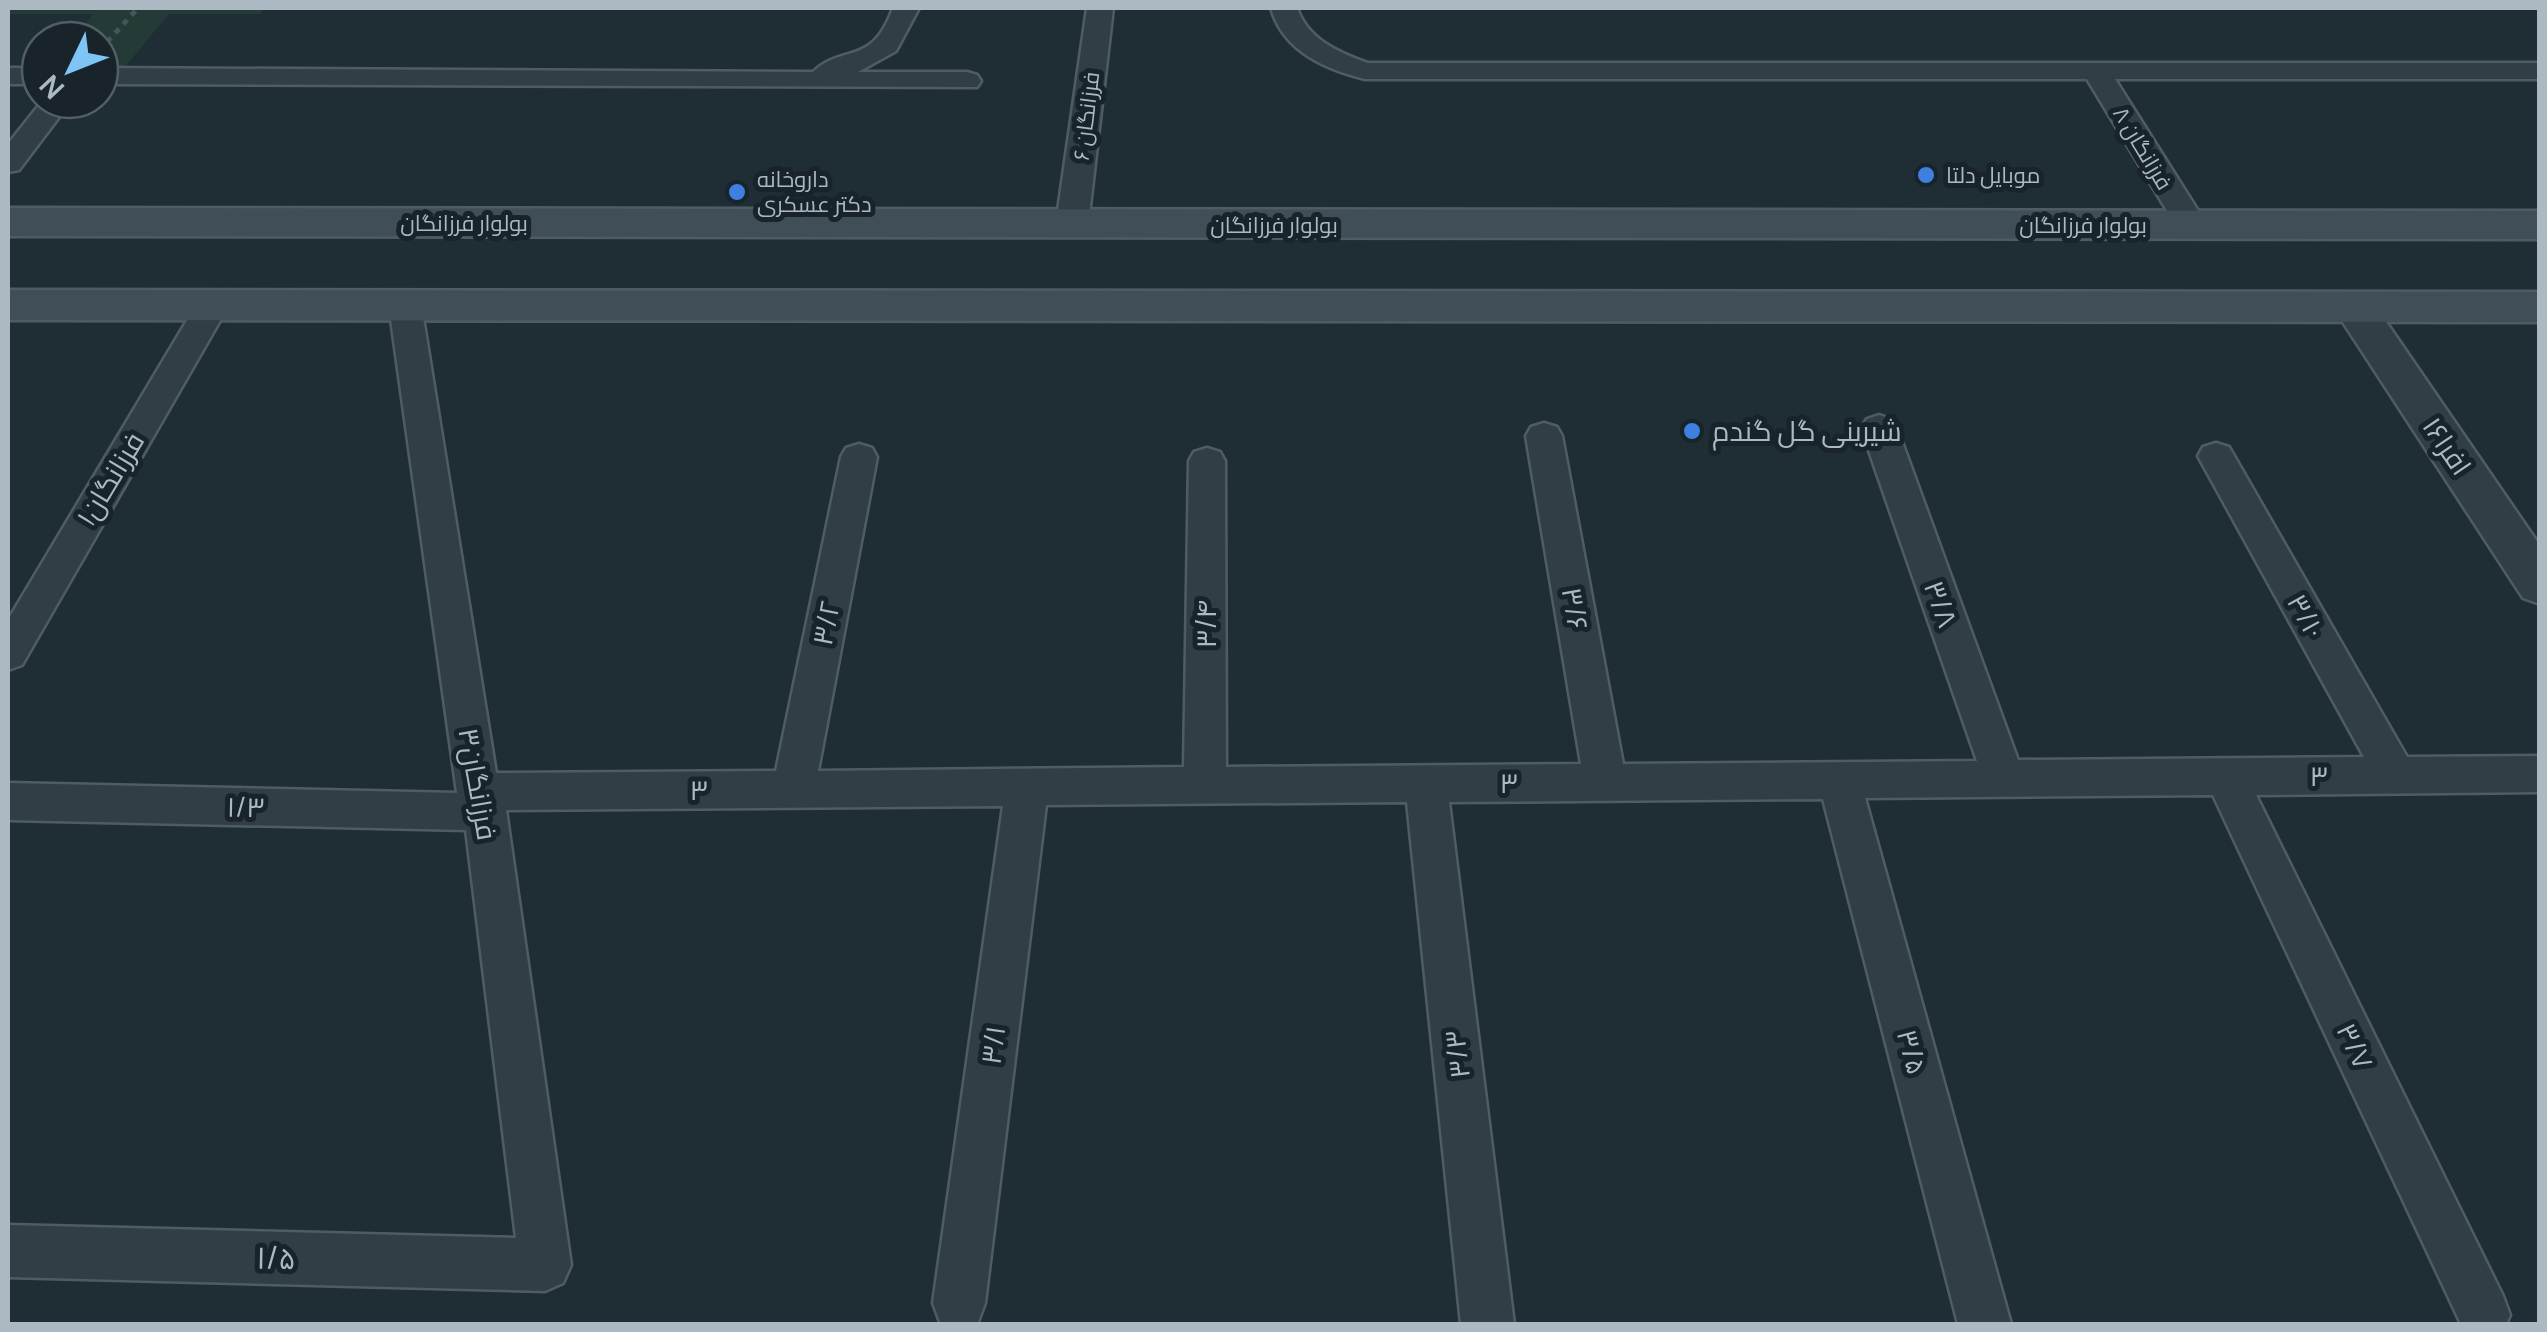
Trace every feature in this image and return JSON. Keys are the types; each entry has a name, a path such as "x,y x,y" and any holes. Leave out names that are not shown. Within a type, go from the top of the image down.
{"main road":[{"name":"بولوار فرزانگان","path":"8,222 1627,227 2540,225"},
{"path":"1627,227 1649,306"},
{"path":"8,304 2540,307"}],"street":[{"path":"800,80 853,64 882,50 899,33 906,8"},
{"name":"فرزانگان ۶","path":"1072,224 1100,8"},
{"path":"1284,8 1284,14 1307,44 1333,60 1365,72 2540,71"},
{"name":"فرزانگان ۸","path":"2096,71 2191,225"},
{"path":"120,76 967,81"},
{"path":"8,163 42,120"},
{"name":"فرزانگان۱","path":"8,654 214,305"},
{"name":"فرزانگان۳","path":"404,305 482,802 545,1265"},
{"name":"۱۶افرا","path":"2354,307 2540,585"},
{"name":"۳/۸","path":"1879,428 2004,779"},
{"name":"۳/۶","path":"1544,436 1605,782"},
{"name":"۳/۱۰","path":"2216,456 2396,776"},
{"name":"۳/۲","path":"793,789 859,457"},
{"name":"۳/۴","path":"1205,786 1207,462"},
{"name":"۳","path":"482,802 793,789 2540,774"},
{"name":"۳/۷","path":"2226,777 2484,1315"},
{"name":"۳/۵","path":"1838,780 1985,1324"},
{"name":"۳/۳","path":"1426,784 1488,1324"},
{"name":"۳/۱","path":"959,1302 1027,788"},
{"name":"۱/۳","path":"8,802 482,802"},
{"name":"۱/۵","path":"8,1251 545,1265"}],"path":[{"path":"120,28 138,8"}],"green space":[{"path":"8,8 265,8 260,14 169,14 120,73 120,20 88,20 93,14 8,14"}],"place":[{"name":"موبایل دلتا","path":"1926,175"},
{"name":"داروخانه دکتر عسکری","path":"737,192"},
{"name":"شیرینی گل گندم","path":"1692,431"}]}
